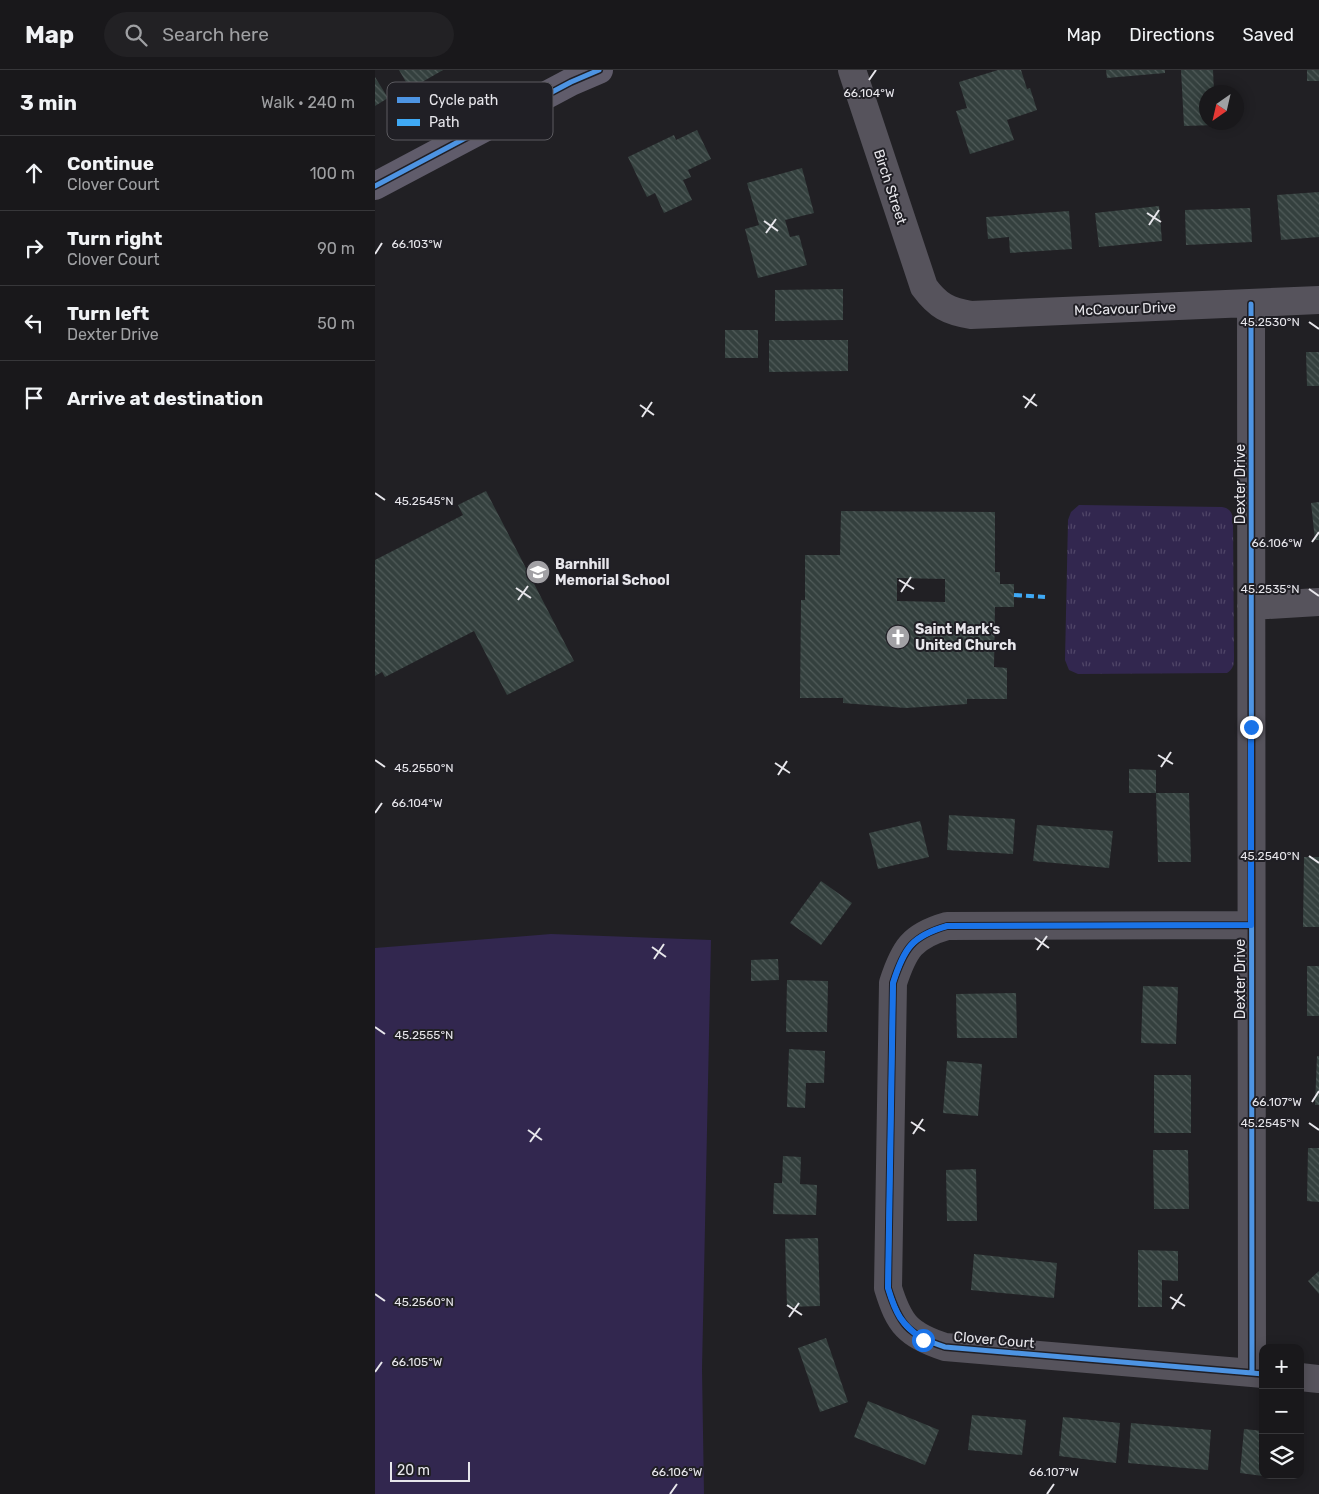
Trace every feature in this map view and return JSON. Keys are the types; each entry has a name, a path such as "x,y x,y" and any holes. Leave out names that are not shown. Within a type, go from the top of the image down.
{"main road":[{"path":"553,92 599,70"},
{"path":"375,186 462,140"}],"street":[{"name":"Birch Street","path":"851,70 916,268 924,287 934,300"},
{"name":"McCavour Drive","path":"934,300 952,311 971,315 1319,300"},
{"name":"Dexter Drive","path":"1251,304 1251,925 1257,1374"},
{"path":"1251,606 1319,602"},
{"name":"Clover Court","path":"1251,925 947,926 930,931 912,944 900,959 893,983 888,1288 895,1309 905,1326 923,1340 945,1347 1257,1374"},
{"path":"1304,1377 1319,1379"}],"green space":[{"path":"1079,505 1222,507 1230,511 1233,519 1234,663 1227,673 1078,674 1069,670 1065,660 1068,520 1071,512"},
{"path":"551,934 711,940 702,1369 704,1494 375,1494 375,948"}],"building":[{"path":"399,70 443,70 422,82 406,82"},
{"path":"998,70 1021,70 1027,89 1030,88 1037,110 1007,120 1014,140 970,154 956,111 967,108 959,82"},
{"path":"1106,70 1165,70 1165,73 1107,78"},
{"path":"1181,70 1213,70 1214,85 1199,85 1199,126 1184,126"},
{"path":"1307,70 1319,70 1319,81 1307,81"},
{"path":"375,77 387,99 375,106"},
{"path":"697,130 711,159 688,170 691,177 683,180 692,200 664,213 655,193 647,197 628,157 674,135 676,140"},
{"path":"802,168 814,213 785,220 790,237 799,235 807,265 758,278 745,229 759,225 747,183"},
{"path":"1319,192 1319,237 1281,240 1277,195"},
{"path":"1159,206 1162,241 1099,247 1095,213"},
{"path":"1250,208 1252,242 1186,245 1185,210"},
{"path":"1069,211 1072,249 1010,253 1009,237 988,239 986,217"},
{"path":"843,289 843,320 775,321 775,290"},
{"path":"725,330 758,330 758,358 725,358"},
{"path":"769,340 848,340 848,371 769,372"},
{"path":"1306,352 1319,352 1319,386 1307,386"},
{"path":"486,491 574,661 507,695 474,631 385,677 382,672 375,676 375,560 463,515 458,505"},
{"path":"1319,502 1319,540 1315,540 1311,503"},
{"name":"Saint Mark's United Church","path":"841,511 995,512 995,572 1000,572 1000,584 1014,584 1014,607 995,607 994,667 1007,668 1007,699 967,699 967,704 906,708 843,703 843,698 800,698 801,600 805,600 805,555 840,555","holes":["897,578 945,579 945,602 897,601"]},
{"path":"1129,769 1156,770 1156,793 1129,793"},
{"path":"1156,793 1189,793 1191,862 1158,862"},
{"path":"949,815 1015,819 1013,854 947,850"},
{"path":"920,821 929,857 878,869 869,833"},
{"path":"1037,825 1113,831 1109,868 1033,861"},
{"path":"1304,857 1319,857 1319,927 1303,927"},
{"path":"821,881 852,903 821,945 790,923"},
{"path":"778,959 779,980 751,981 751,960"},
{"path":"1307,966 1319,966 1319,1016 1307,1016"},
{"path":"787,980 828,981 827,1032 786,1032"},
{"path":"1143,986 1178,987 1176,1044 1141,1043"},
{"path":"1016,993 1017,1038 957,1038 956,994"},
{"path":"789,1049 825,1051 824,1083 806,1083 805,1108 787,1107"},
{"path":"1317,1056 1319,1056 1319,1105 1315,1105"},
{"path":"947,1061 982,1064 978,1116 943,1113"},
{"path":"1154,1075 1191,1075 1191,1133 1154,1133"},
{"path":"1308,1148 1319,1148 1319,1202 1307,1201"},
{"path":"1153,1150 1188,1150 1189,1209 1154,1209"},
{"path":"783,1156 801,1157 800,1184 817,1185 816,1215 773,1214 774,1183 782,1183"},
{"path":"976,1169 977,1221 947,1221 946,1170"},
{"path":"818,1238 820,1306 787,1307 785,1239"},
{"path":"1138,1250 1178,1251 1178,1281 1162,1280 1162,1307 1138,1307"},
{"path":"974,1254 1057,1263 1054,1298 971,1290"},
{"path":"1319,1271 1319,1294 1308,1281"},
{"path":"826,1338 848,1402 820,1412 798,1348"},
{"path":"868,1401 939,1430 925,1465 854,1437"},
{"path":"972,1415 1026,1420 1022,1455 968,1450"},
{"path":"1063,1417 1120,1423 1116,1463 1059,1456"},
{"path":"1131,1423 1211,1430 1208,1470 1128,1463"},
{"path":"1244,1429 1259,1431 1259,1475 1240,1473"}],"marked path":[{"path":"1014,595 1045,597"}],"cycle path":[{"path":"553,92 599,70"},
{"path":"375,186 462,140"},
{"path":"1251,304 1252,1373 1259,1374"},
{"path":"1251,925 947,926 917,939 901,961 893,983 888,1288 896,1311 907,1326 922,1338 945,1347 1252,1373"}],"place":[{"name":"Barnhill Memorial School","path":"538,572"},
{"name":"Saint Mark's United Church","path":"898,637"}],"route":[{"path":"923,1340 905,1326 895,1309 888,1288 893,983 900,959 912,944 930,931 947,926 1251,925 1251,727"}]}
